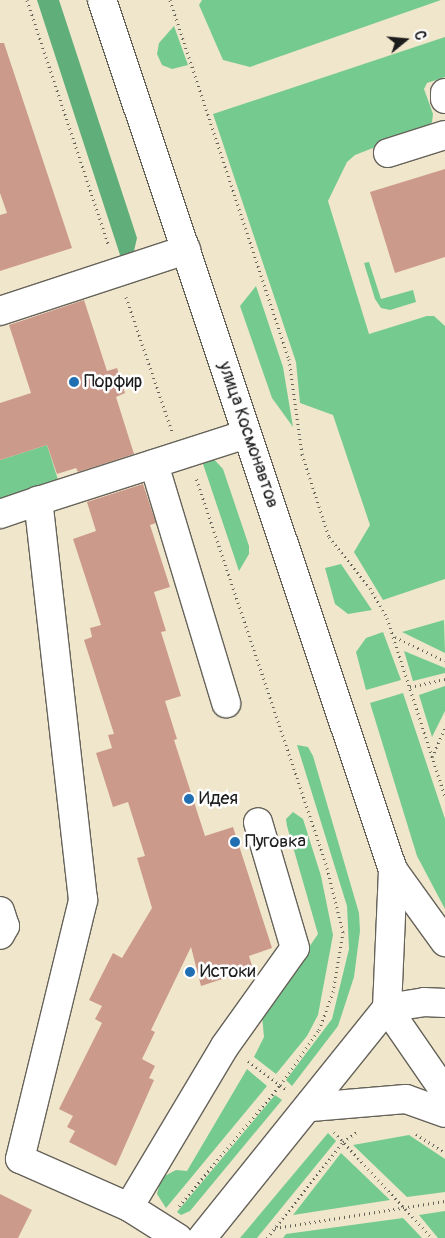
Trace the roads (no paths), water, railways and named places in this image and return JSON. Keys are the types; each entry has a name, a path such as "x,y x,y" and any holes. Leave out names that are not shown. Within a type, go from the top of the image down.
{"main road":[{"name":"улица Космонавтов","path":"102,0 393,870 445,942"},
{"path":"445,93 445,99"},
{"path":"388,153 442,132"},
{"path":"0,311 186,250"},
{"path":"0,514 247,434"},
{"path":"154,464 226,703"},
{"path":"38,502 83,900 10,1158 129,1207 178,1238"},
{"path":"129,1207 225,1046 295,948 258,822"},
{"name":"улица Космонавтов","path":"387,1008 393,870"},
{"path":"0,911 4,926 0,935"},
{"path":"202,1238 311,1107 387,1008 424,1002 445,1003"},
{"path":"387,1008 445,1092"},
{"path":"311,1107 406,1099 445,1113"}],"place":[{"name":"Порфир","path":"74,382"},
{"name":"Идея","path":"189,799"},
{"name":"Пуговка","path":"235,842"},
{"name":"Истоки","path":"190,972"}]}
